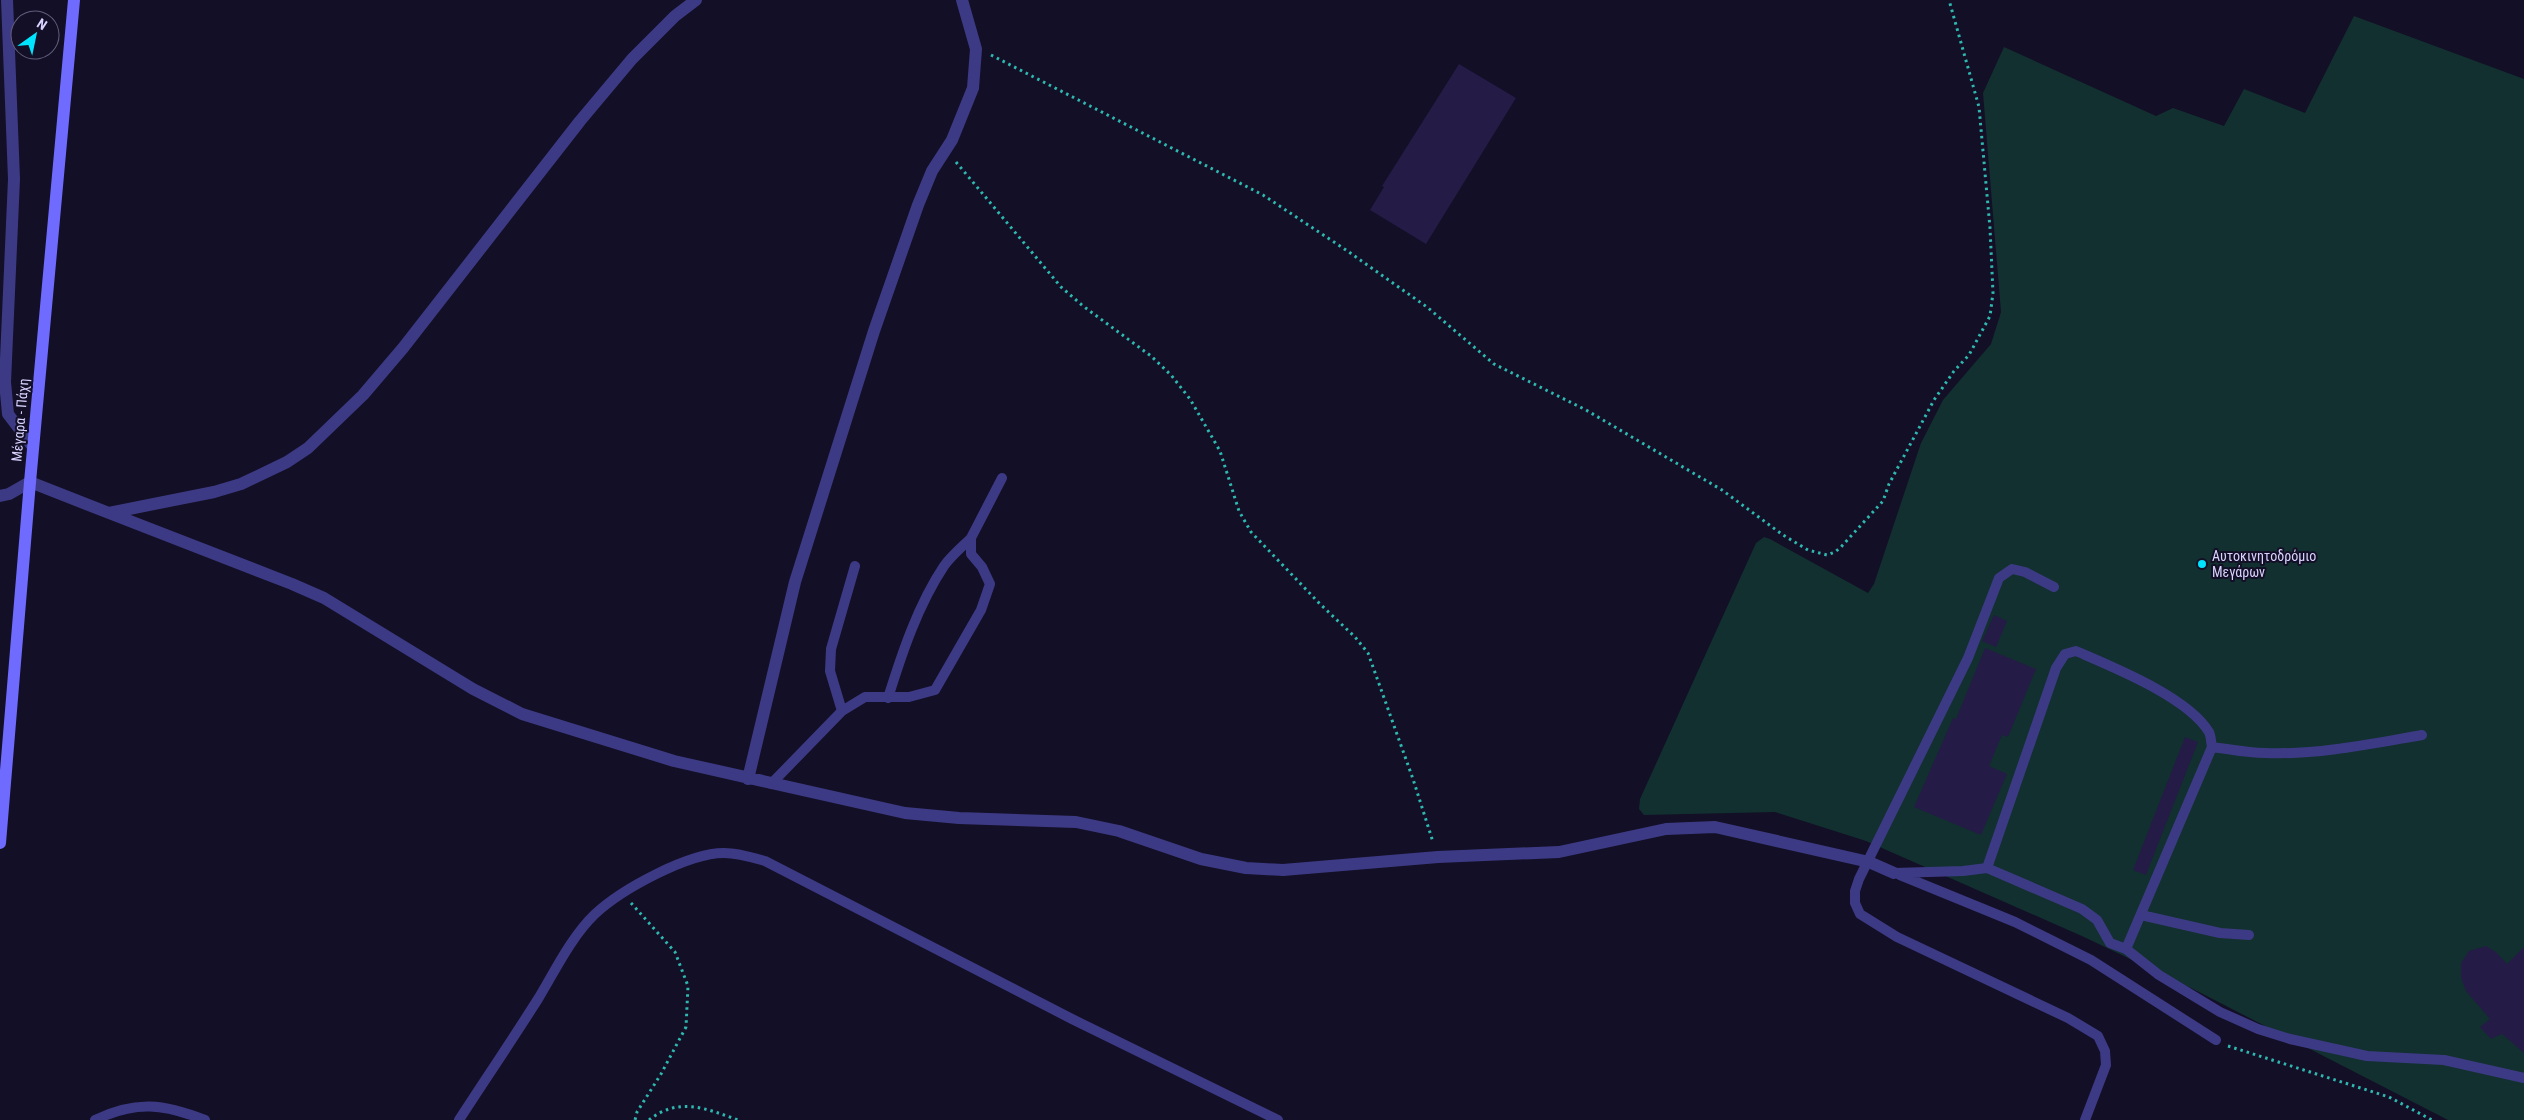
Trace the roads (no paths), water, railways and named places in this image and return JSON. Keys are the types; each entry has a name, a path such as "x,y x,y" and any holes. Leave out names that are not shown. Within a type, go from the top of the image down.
{"main road":[{"name":"Μέγαρα - Πάχη","path":"0,843 33,447 74,0"}],"street":[{"path":"7,0 14,180 6,382 8,414 33,447"},
{"path":"109,513 214,492 241,484 287,462 328,432 403,348 580,121 632,59 675,16 696,0"},
{"path":"748,779 795,582 898,261 932,171 946,150 962,119 973,88 976,49 962,0"},
{"path":"0,496 30,482 292,584 324,598 396,640 473,689 522,714 674,761 905,813 959,818 1076,822 1101,826 1201,859 1246,868 1283,870 1438,858 1560,852 1666,829 1715,827 1869,862 1894,873"}],"lane":[{"path":"888,698 903,649 927,597 944,565 971,538 1002,478"},
{"path":"771,784 842,711 866,697 908,697 935,690 981,610 990,584 982,567 971,554 971,538"},
{"path":"842,711 830,671 830,649 855,566"},
{"path":"2054,587 2025,572 2012,569 1999,578 1968,658 1855,891 1855,903 1860,914 1897,937 2068,1018 2098,1036 2105,1051 2106,1065 2085,1120"},
{"path":"1987,868 2056,668 2065,654 2076,651 2160,690 2197,718 2210,734 2212,747 2126,949"},
{"path":"2212,747 2264,754 2299,753 2326,751 2422,736"},
{"path":"459,1120 584,926 595,914 623,893 678,864 700,855 723,853 742,854 765,861 1072,1019 1278,1120"},
{"path":"1894,873 1963,871 1987,868 2082,908 2097,920 2110,943 2126,949 2159,976 2220,1012 2258,1029 2290,1039 2367,1056 2444,1060 2524,1078"},
{"path":"1894,873 2015,922 2091,960 2216,1040"},
{"path":"2141,915 2220,933 2249,935"},
{"path":"95,1120 116,1110 153,1105 185,1112 205,1120"}],"place":[{"name":"Αυτοκινητοδρόμιο Μεγάρων","path":"2202,564"}]}
